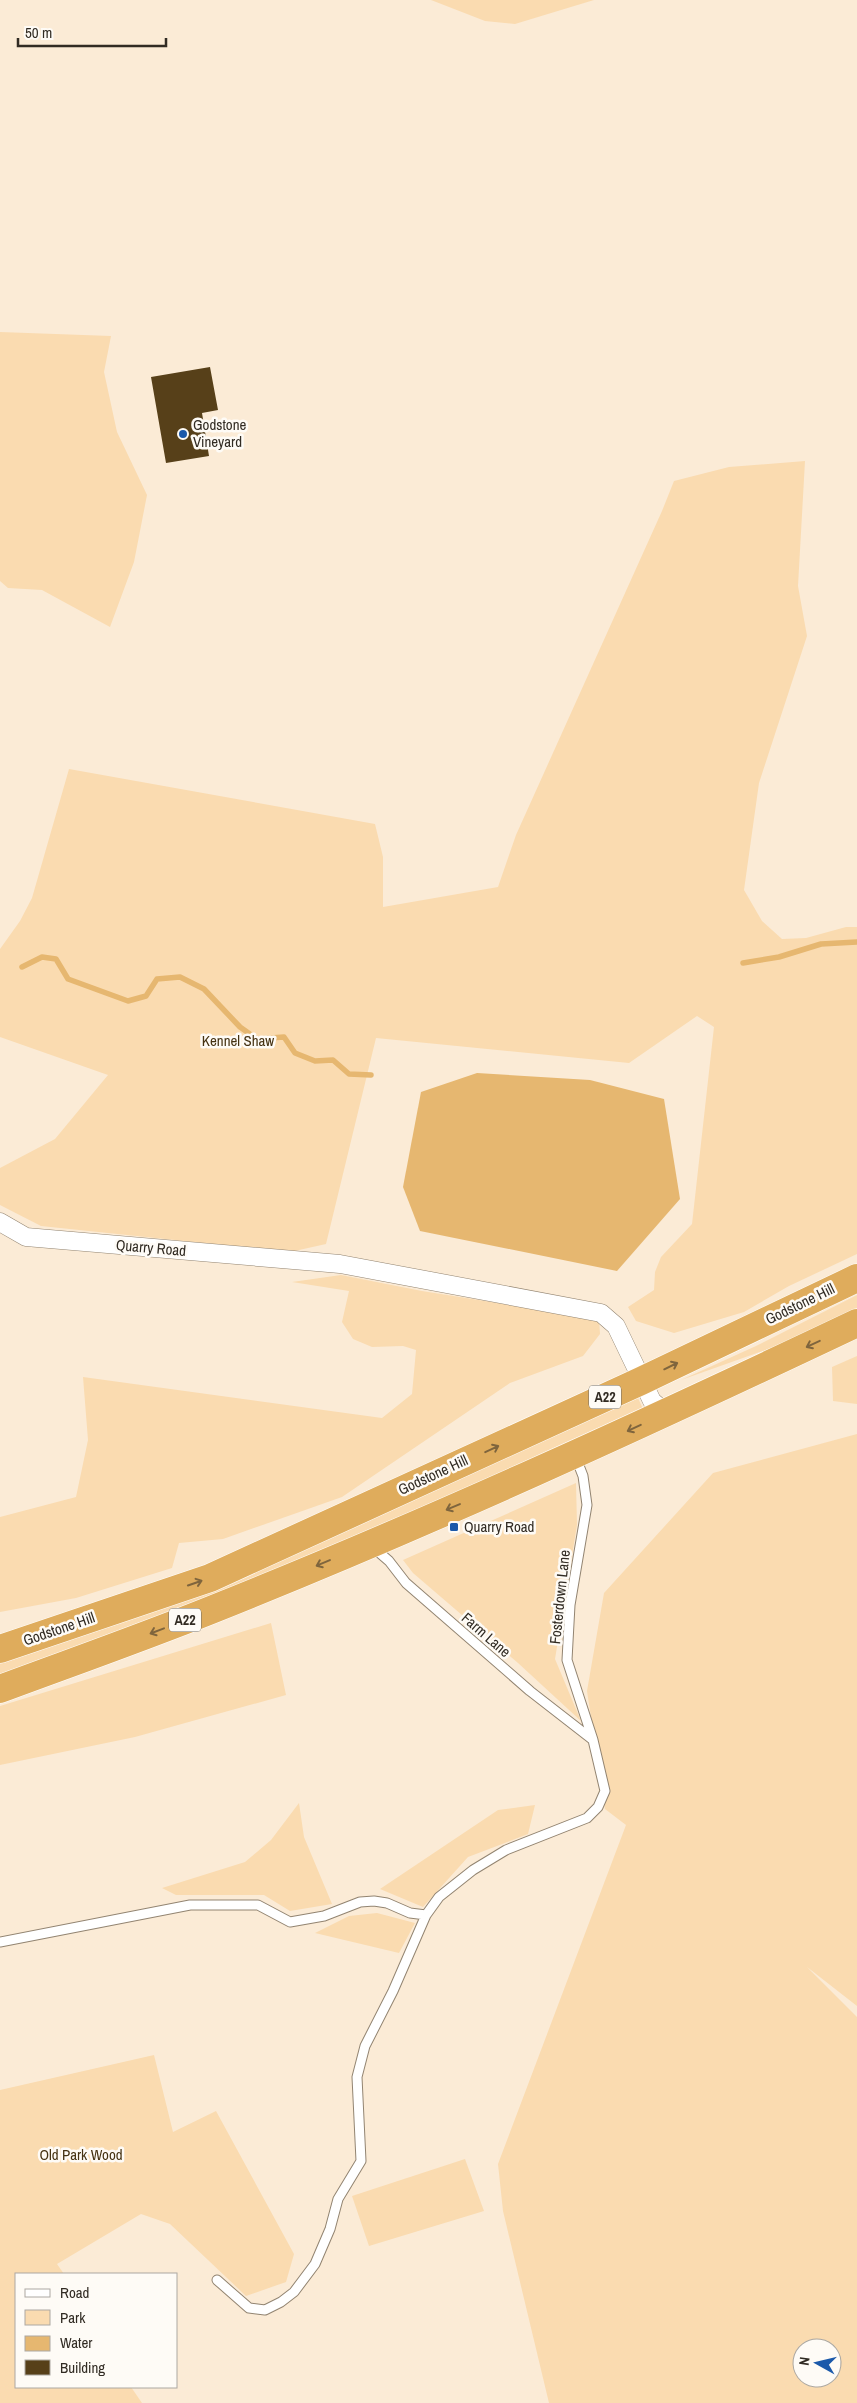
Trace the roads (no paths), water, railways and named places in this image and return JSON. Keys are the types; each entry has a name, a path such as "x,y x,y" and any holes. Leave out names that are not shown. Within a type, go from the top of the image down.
{"highway":[{"name":"Godstone Hill","path":"0,1649 210,1578 641,1381 857,1278"},
{"name":"A22","path":"0,1689 210,1611 368,1544 575,1455 857,1323"}],"street":[{"name":"Quarry Road","path":"0,1222 26,1237 340,1264 601,1313 616,1326 652,1401 666,1413"}],"lane":[{"name":"Fosterdown Lane","path":"575,1455 583,1476 587,1505 570,1605 567,1660 593,1740"},
{"name":"Farm Lane","path":"368,1544 390,1560 406,1583 530,1691 593,1740"},
{"path":"218,2280 249,2308 265,2310 281,2302 294,2292 315,2264 330,2229 338,2199 362,2160 357,2077 365,2046 393,1991 426,1915 439,1897 473,1870 506,1850 587,1818 598,1807 605,1791 593,1740"},
{"path":"0,1942 190,1905 258,1905 290,1922 324,1916 360,1902 374,1901 387,1903 410,1913 426,1915"}],"water":[{"path":"477,1073 590,1080 664,1099 680,1199 617,1271 420,1231 403,1187 421,1092"}],"waterway":[{"path":"743,963 779,957 821,944 857,942"},
{"path":"22,967 42,957 56,959 68,979 128,1001 146,996 157,979 180,977 204,989 240,1027 257,1039 284,1037 295,1053 315,1061 333,1060 349,1074 371,1075"}],"place":[{"name":"Godstone Vineyard","path":"183,434"},
{"name":"Quarry Road","path":"454,1527"}],"park label":[{"name":"Kennel Shaw","path":"238,1041"},
{"name":"Old Park Wood","path":"81,2155"}]}
